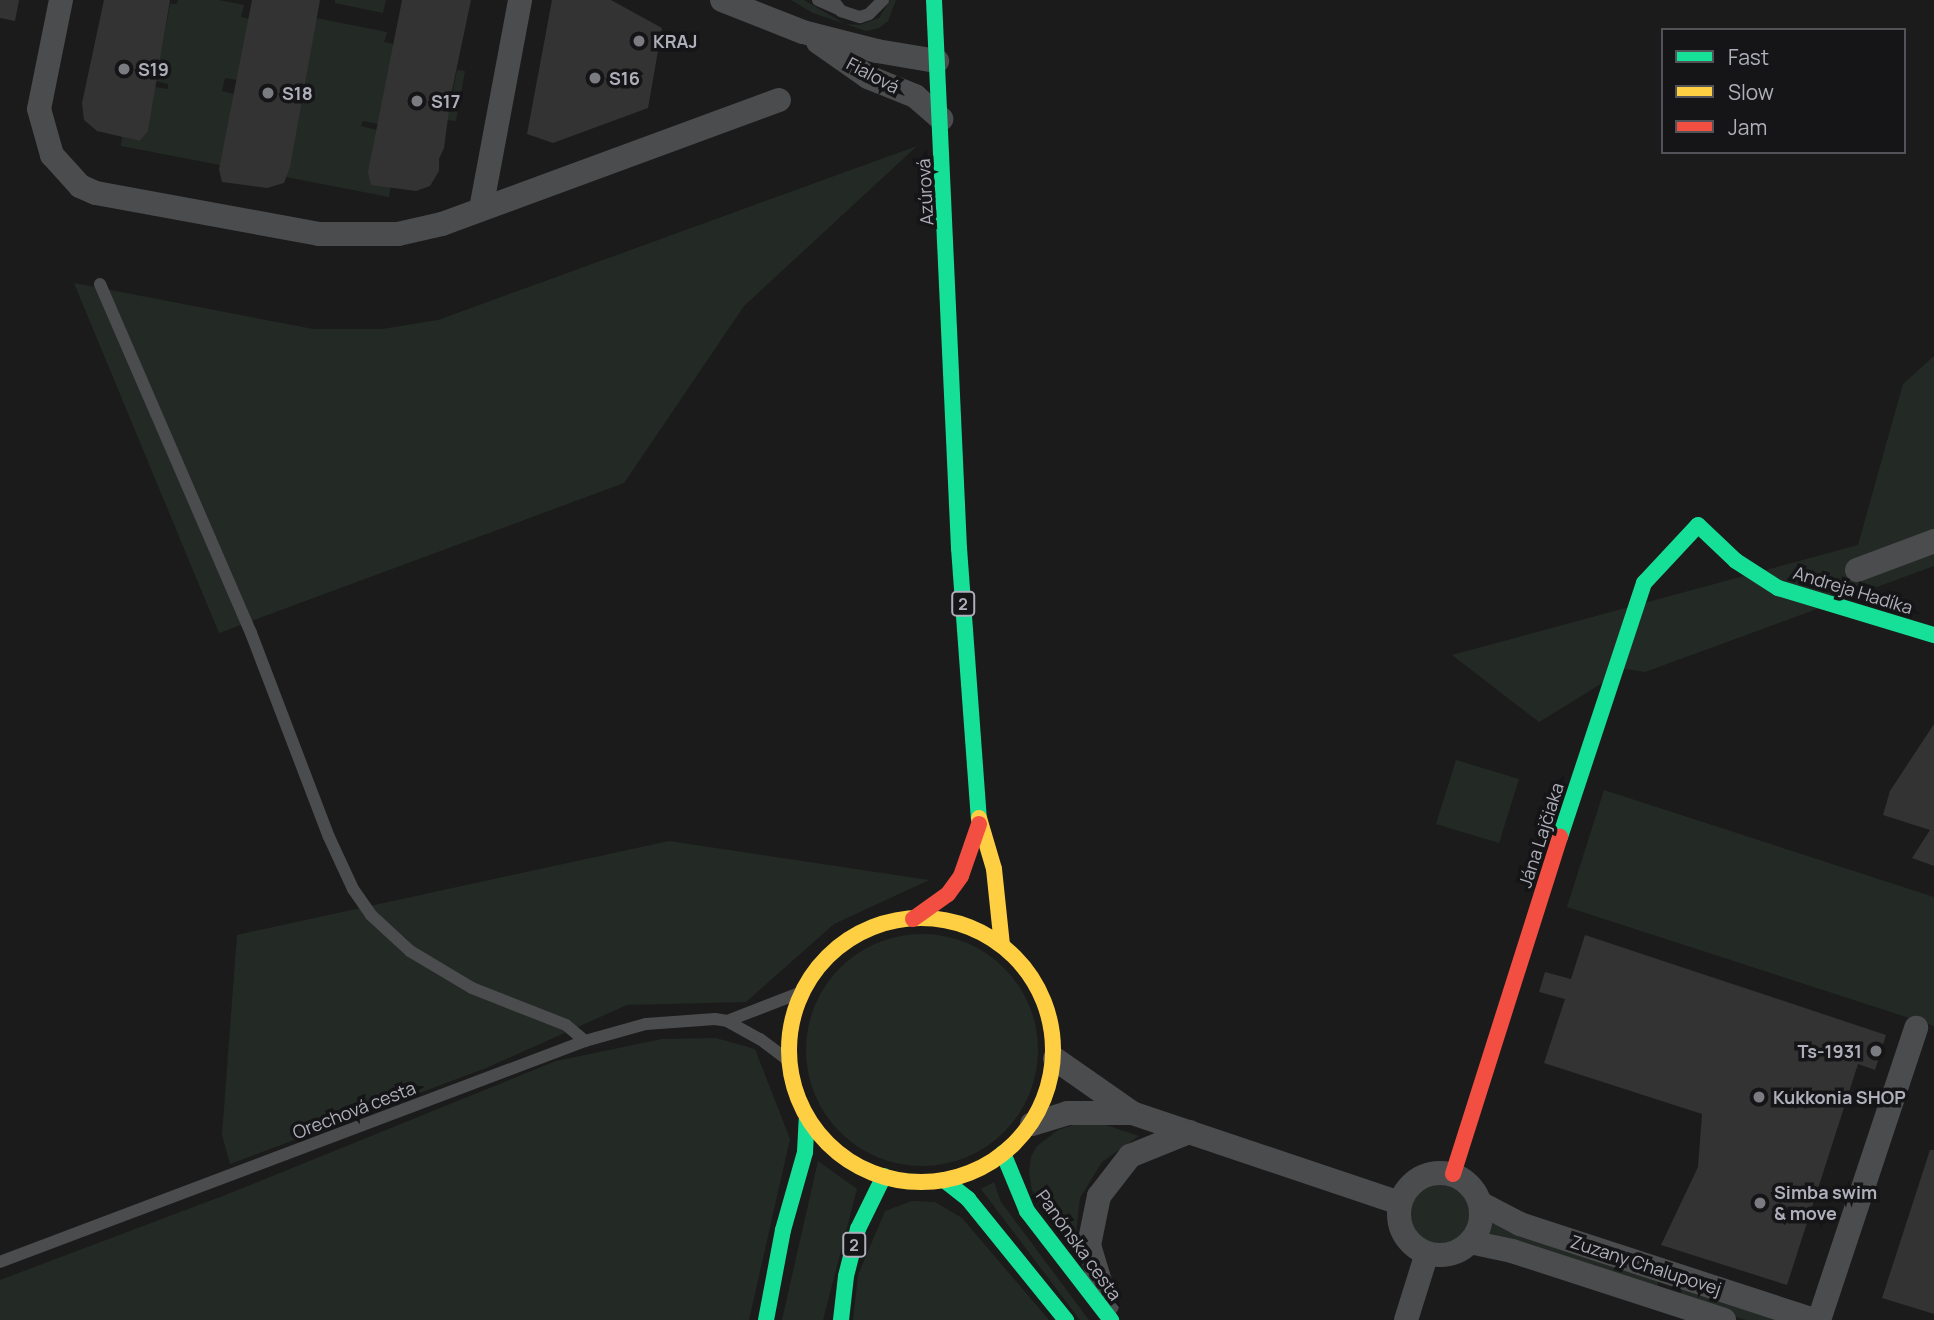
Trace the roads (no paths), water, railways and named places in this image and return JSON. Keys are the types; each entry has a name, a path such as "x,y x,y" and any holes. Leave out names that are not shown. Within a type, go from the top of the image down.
{"main road":[{"name":"Azúrová","path":"934,0 959,548 979,824"},
{"name":"Andreja Hadíka","path":"1698,525 1736,561 1777,588 1934,635"},
{"name":"Jána Lajčiaka","path":"1453,1174 1593,733 1644,583 1698,525"},
{"name":"2","path":"913,919 948,894 961,876 979,824"},
{"name":"2","path":"979,824 993,869 1002,945"},
{"name":"2","path":"913,919 960,925 1002,945 1023,964 1042,993 1052,1026 1055,1059 1046,1093 1032,1124 1003,1153 974,1169 944,1180 914,1181 884,1176 847,1159 825,1141 807,1119 797,1096 789,1061 791,1026 802,992 816,969 846,942 882,924 913,919"},
{"name":"2","path":"766,1320 783,1230 805,1152 807,1119"},
{"name":"Panónska cesta","path":"1003,1153 1027,1211 1111,1320"},
{"name":"2","path":"841,1320 846,1276 858,1229 884,1176"},
{"path":"944,1180 968,1199 1066,1320"}],"street":[{"path":"61,0 39,109 52,155 80,186 96,193 319,234 398,234 442,224 779,100"},
{"path":"481,209 520,0"},
{"name":"Fialová","path":"723,0 803,32 877,51 937,61"},
{"name":"Fialová","path":"803,32 868,77 915,96 941,119"},
{"path":"1857,570 1934,541"},
{"path":"1819,1320 1916,1028"},
{"path":"1055,1059 1132,1113 1399,1203"},
{"path":"1032,1124 1067,1113 1132,1113"},
{"path":"1111,1320 1089,1245 1099,1196 1130,1156 1189,1132"},
{"path":"1453,1174 1426,1174 1405,1191 1399,1203 1401,1228 1407,1239 1427,1253 1450,1254 1470,1242 1482,1217 1480,1203"},
{"name":"Zuzany Chalupovej","path":"1453,1174 1475,1191 1480,1203 1520,1224 1814,1320"},
{"name":"Zuzany Chalupovej","path":"1470,1242 1512,1251 1724,1320"},
{"path":"1406,1320 1427,1253"}],"lane":[{"path":"818,0 860,17 869,14 883,0"},
{"path":"100,284 251,633 329,836 353,889 370,915 410,951 472,988 566,1025 585,1041"},
{"path":"727,1021 802,992"},
{"name":"Orechová cesta","path":"0,1262 585,1041 646,1024 715,1019 727,1021"},
{"path":"727,1021 760,1039 789,1061"}],"place":[{"name":"KRAJ","path":"639,41"},
{"name":"S19","path":"124,69"},
{"name":"S16","path":"595,78"},
{"name":"S18","path":"268,93"},
{"name":"S17","path":"417,101"},
{"name":"Ts-1931","path":"1876,1051"},
{"name":"Kukkonia SHOP","path":"1759,1097"},
{"name":"Simba swim & move","path":"1760,1203"}]}
